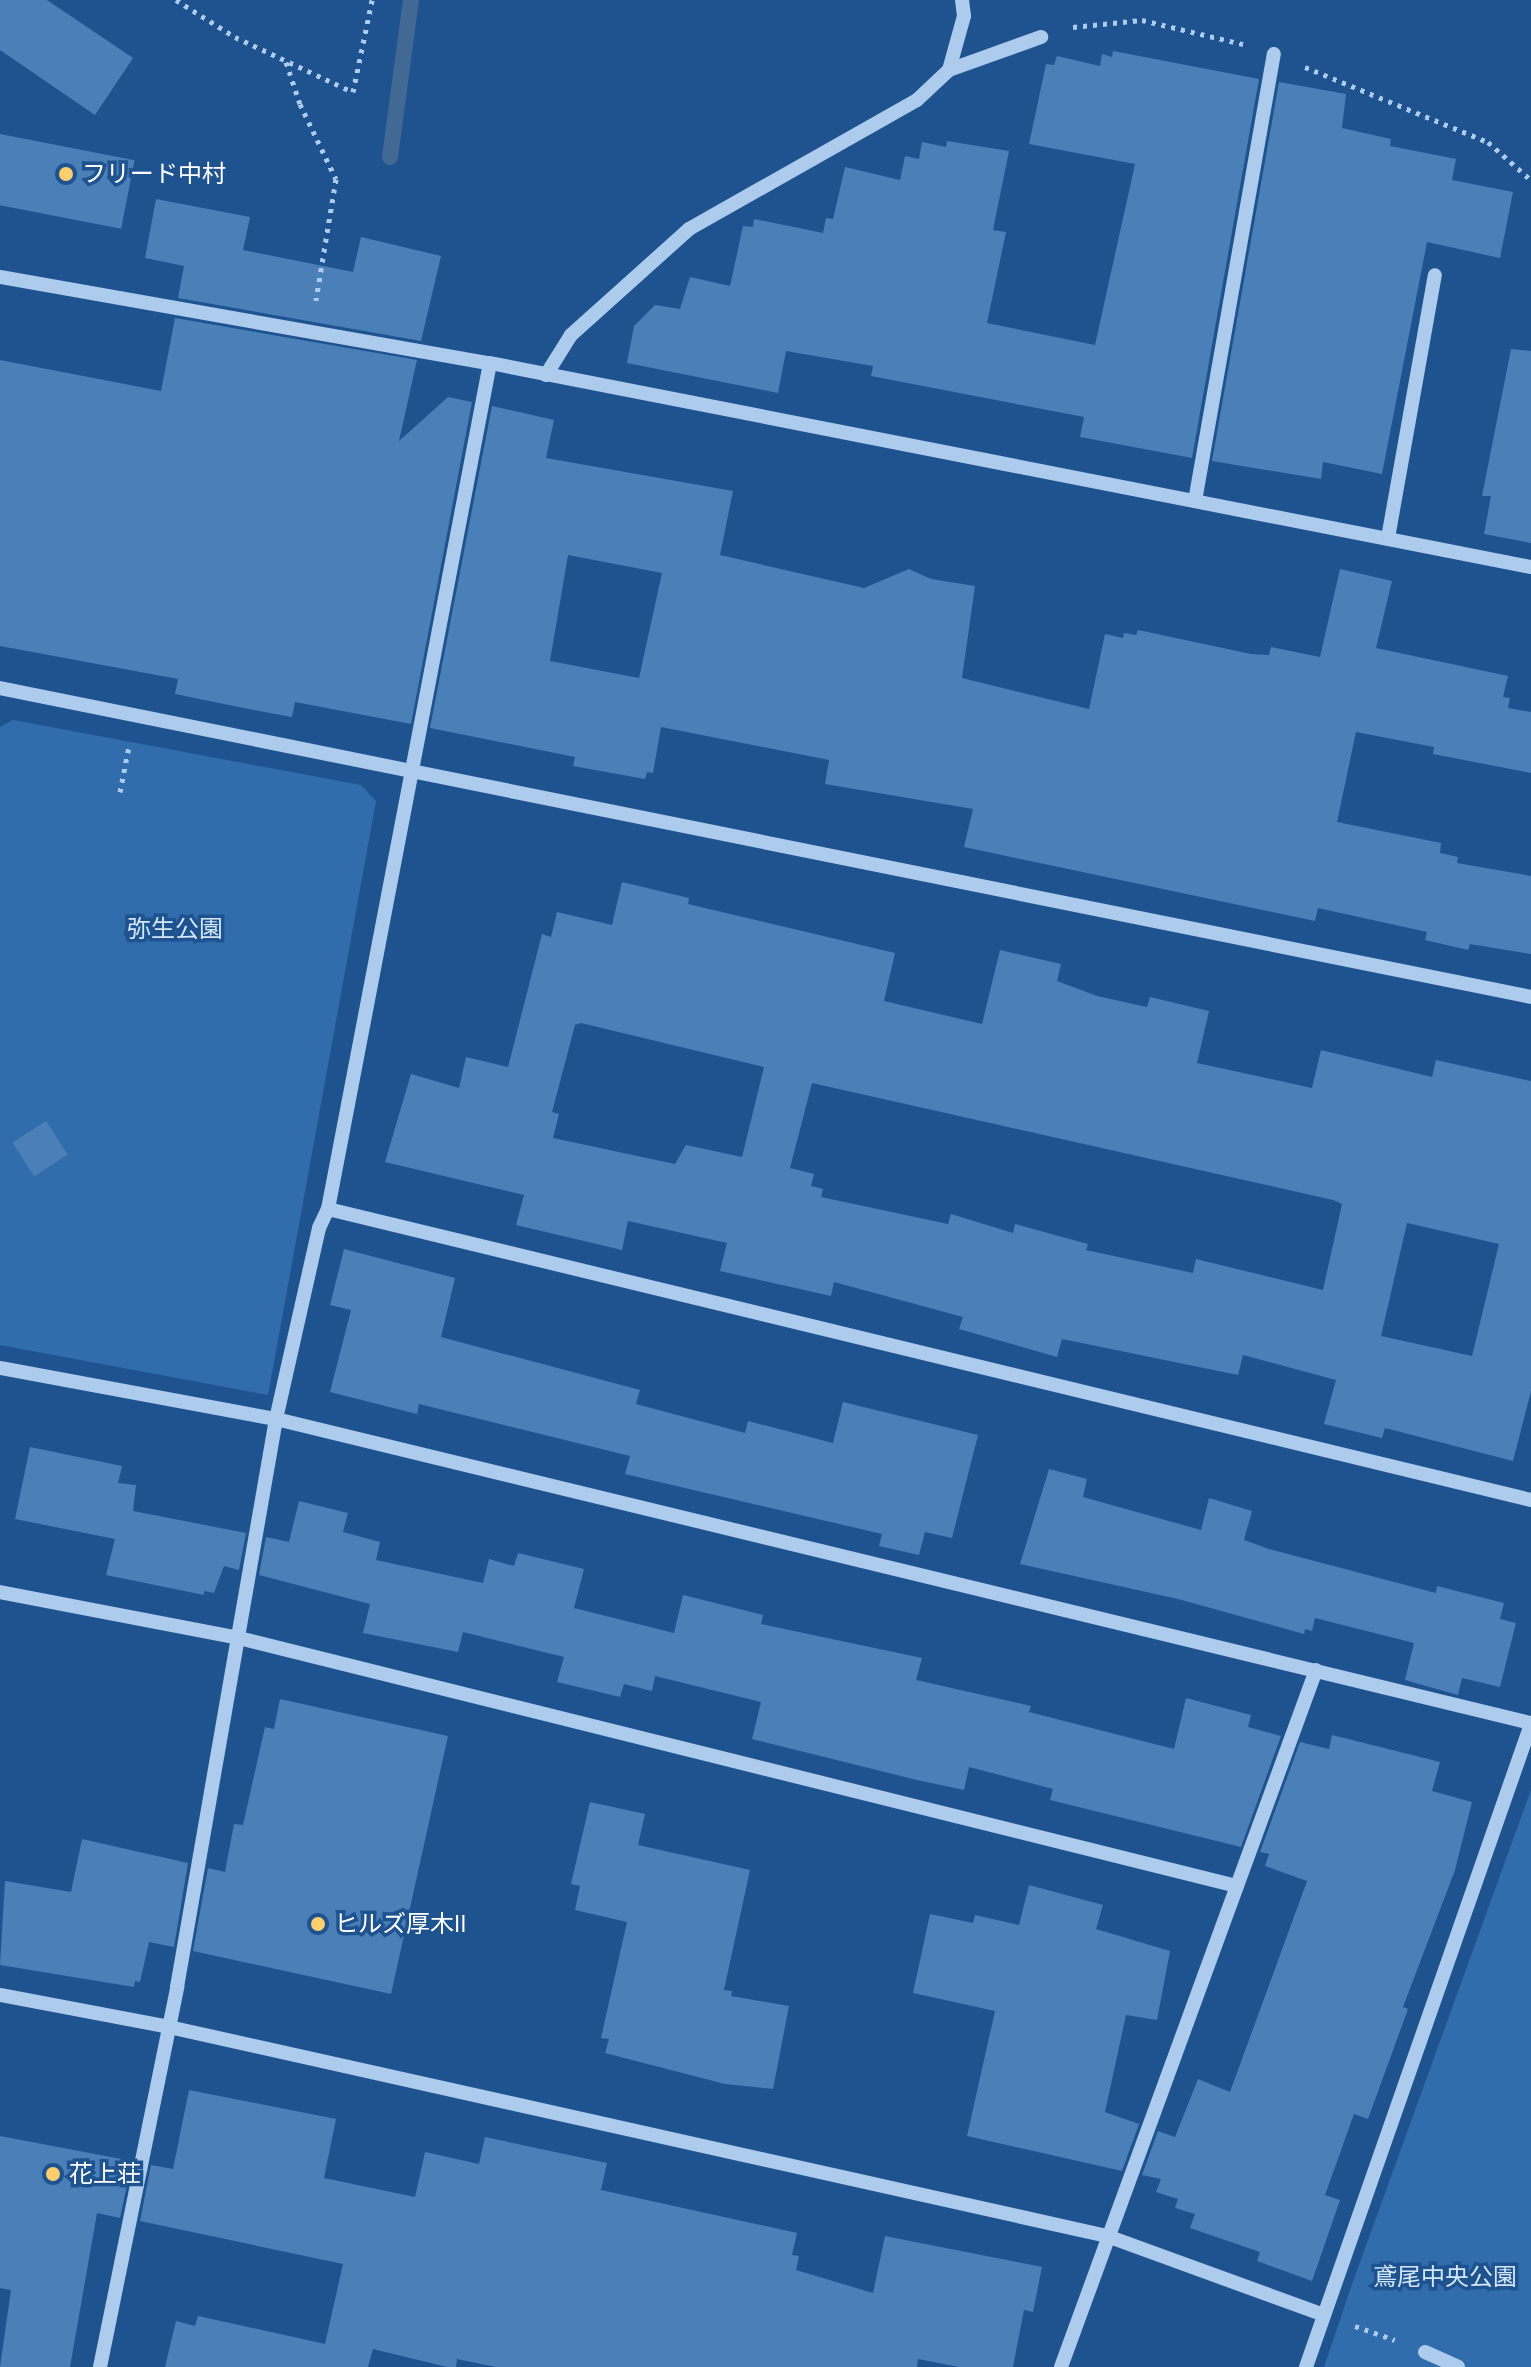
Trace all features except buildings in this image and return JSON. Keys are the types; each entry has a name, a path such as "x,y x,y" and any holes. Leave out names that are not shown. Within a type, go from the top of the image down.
{"street":[{"path":"949,70 964,16 962,0"},
{"path":"546,375 571,335 658,252 689,229 917,100 949,70 1041,37"},
{"path":"1195,501 1274,54"},
{"path":"1388,538 1435,275"},
{"path":"0,277 490,363 1531,567"},
{"path":"100,2367 169,2027 276,1419 319,1228 328,1209 409,771 490,363"},
{"path":"0,688 1531,997"},
{"path":"328,1209 1531,1500"},
{"path":"0,1368 276,1419 1531,1724 1306,2367"},
{"path":"0,1592 239,1638 1237,1886"},
{"path":"1061,2367 1316,1670"},
{"path":"0,1995 169,2027 1107,2236 1324,2315"},
{"path":"1425,2352 1458,2367"}],"path":[{"path":"176,0 286,62 353,92 372,0"},
{"path":"1041,37 1108,20 1142,20 1274,54 1488,142 1531,180"},
{"path":"286,62 300,104 336,179 321,262"},
{"path":"120,792 131,737"},
{"path":"1324,2315 1425,2352"}],"green space":[{"name":"弥生公園","path":"13,720 361,785 376,801 268,1395 0,1345 0,727"},
{"name":"鳶尾中央公園","path":"1531,1790 1531,2367 1324,2367 1351,2287"}],"waterway":[{"path":"390,157 411,0"}],"place":[{"name":"フリード中村","path":"66,174"},
{"name":"ヒルズ厚木II","path":"318,1924"},
{"name":"花上荘","path":"53,2174"}]}
